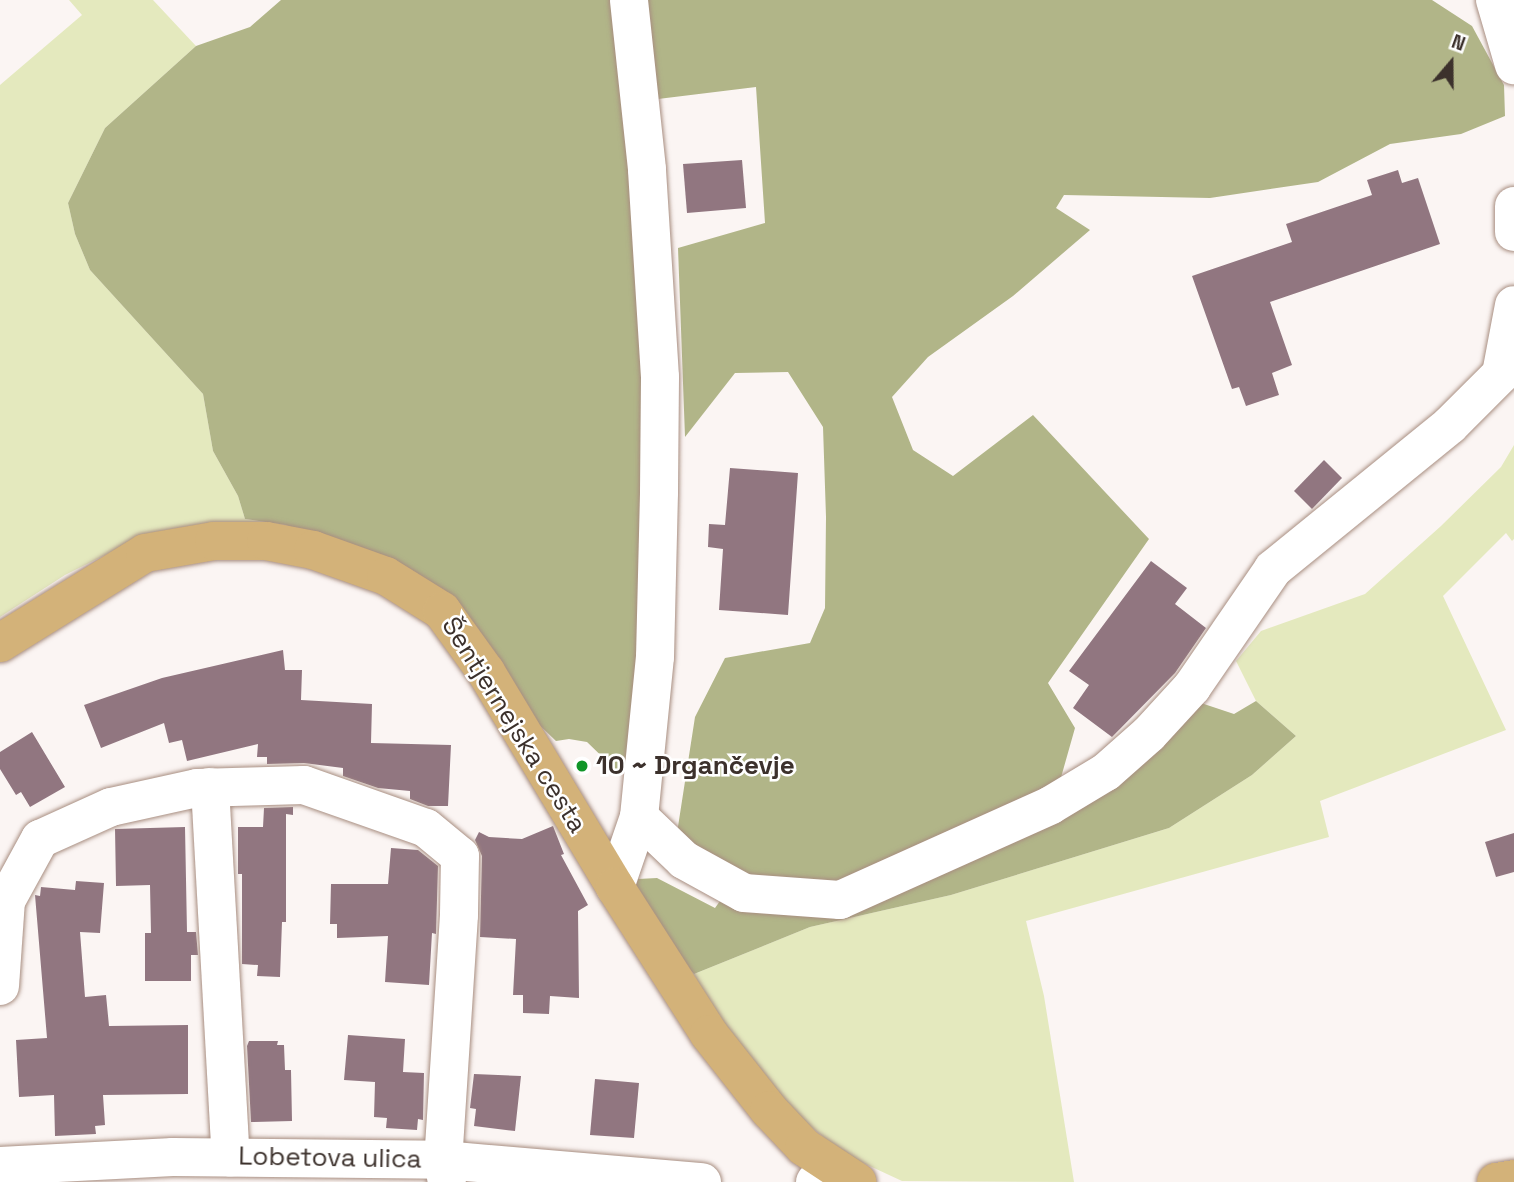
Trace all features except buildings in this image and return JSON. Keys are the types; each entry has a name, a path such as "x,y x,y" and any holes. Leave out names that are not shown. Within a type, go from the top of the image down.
{"main road":[{"name":"Šentjernejska cesta","path":"0,643 90,585 145,554 214,541 266,541 313,550 386,576 442,611 486,672 615,887 718,1045 804,1147 839,1180"},
{"path":"1496,1182 1514,1179"}],"street":[{"path":"615,887 639,817 655,657 660,377 646,169 629,0"},
{"path":"1496,0 1514,65"},
{"path":"1514,206 1514,232"},
{"path":"639,817 684,860 744,893 840,900 1051,805 1106,772 1149,734 1192,687 1273,569 1450,425 1501,374 1514,305"},
{"path":"0,986 6,901 40,839 111,807 210,787 304,785 426,828 460,856 445,1171"},
{"path":"210,787 231,1157"},
{"name":"Lobetova ulica","path":"0,1166 231,1157 445,1171 702,1182"}],"green space":[{"path":"69,0 153,0 196,46 105,128 68,203 75,234 90,270 203,394 213,451 238,496 245,519 286,525 111,552 65,575 0,617 0,85 82,15"},
{"path":"281,0 621,0 653,510 627,774 617,771 587,742 569,739 556,741 530,716 484,643 286,525 245,519 238,496 213,451 203,394 90,270 75,234 68,203 105,128 196,46 250,27"},
{"path":"647,0 1432,0 1472,26 1504,85 1505,116 1461,134 1390,144 1318,182 1210,198 1064,195 1056,208 1090,230 1013,296 928,357 892,397 913,450 953,476 1033,415 1149,539 1048,683 1075,728 1060,781 1195,701 1234,714 1256,701 1296,736 1252,775 1169,828 951,895 810,927 694,974 671,950 634,893 638,879 657,878 715,908 732,884 675,846 695,717 725,658 810,643 825,608 826,517 823,427 788,372 735,373 685,437 678,248 765,223 756,87 658,99"},
{"path":"1514,445 1514,539 1512,541 1506,533 1443,596 1506,730 1320,801 1329,837 1026,921 1044,996 1074,1182 902,1181 846,1155 778,1100 710,1006 694,974 810,927 951,895 1169,828 1252,775 1296,736 1256,701 1236,661 1261,631 1365,594 1441,526 1501,467"}],"place":[{"name":"10 ~ Drgančevje","path":"582,766"}]}
